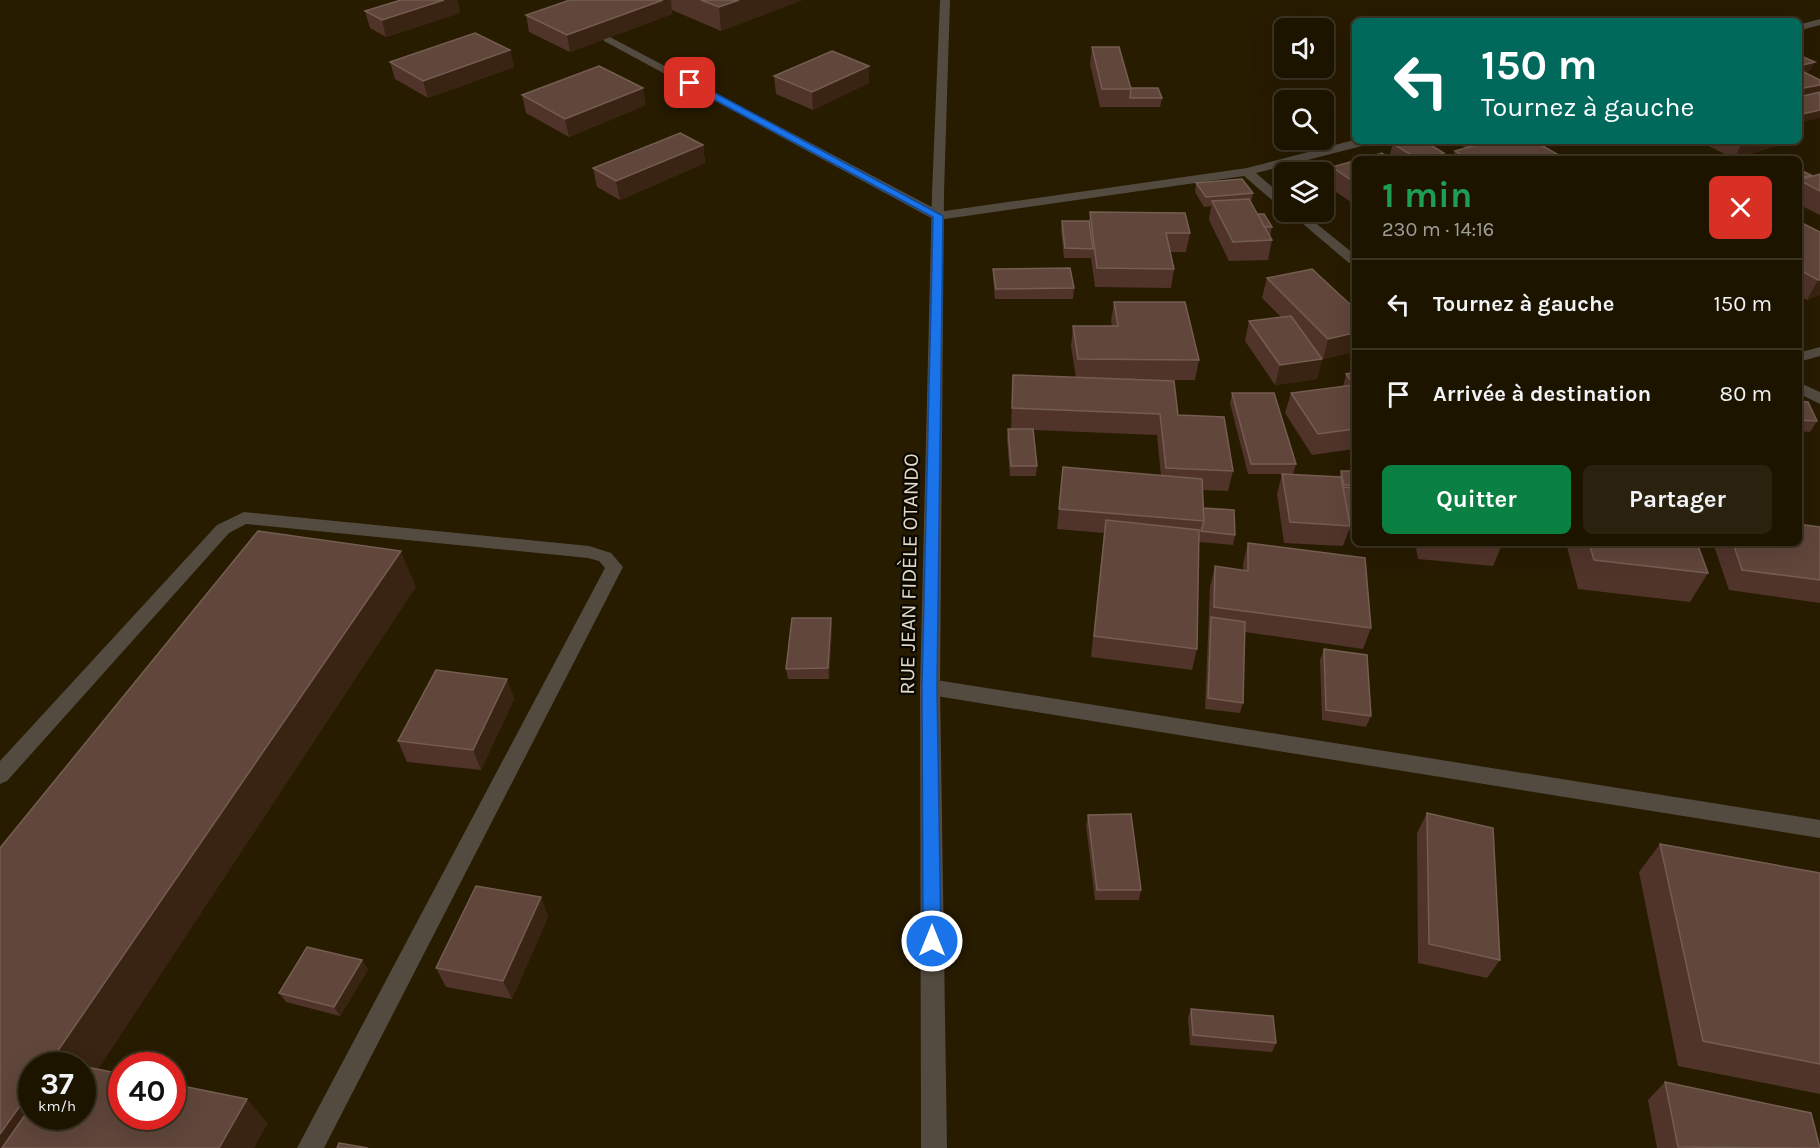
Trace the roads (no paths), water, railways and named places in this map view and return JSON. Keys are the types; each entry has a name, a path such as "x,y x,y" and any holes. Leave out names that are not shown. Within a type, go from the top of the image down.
{"street":[{"name":"RUE JEAN FIDÈLE OTANDO","path":"934,1148 930,687 938,216 945,0"},
{"path":"1802,27 1820,22"},
{"path":"608,39 938,216 1247,172 1354,144"},
{"path":"1247,172 1274,195"},
{"path":"1307,222 1352,258"},
{"path":"1802,357 1820,351"},
{"path":"1802,388 1820,399"},
{"path":"0,775 224,529 244,518 589,552 605,557 614,567 310,1148"},
{"path":"930,687 1820,829"}]}
